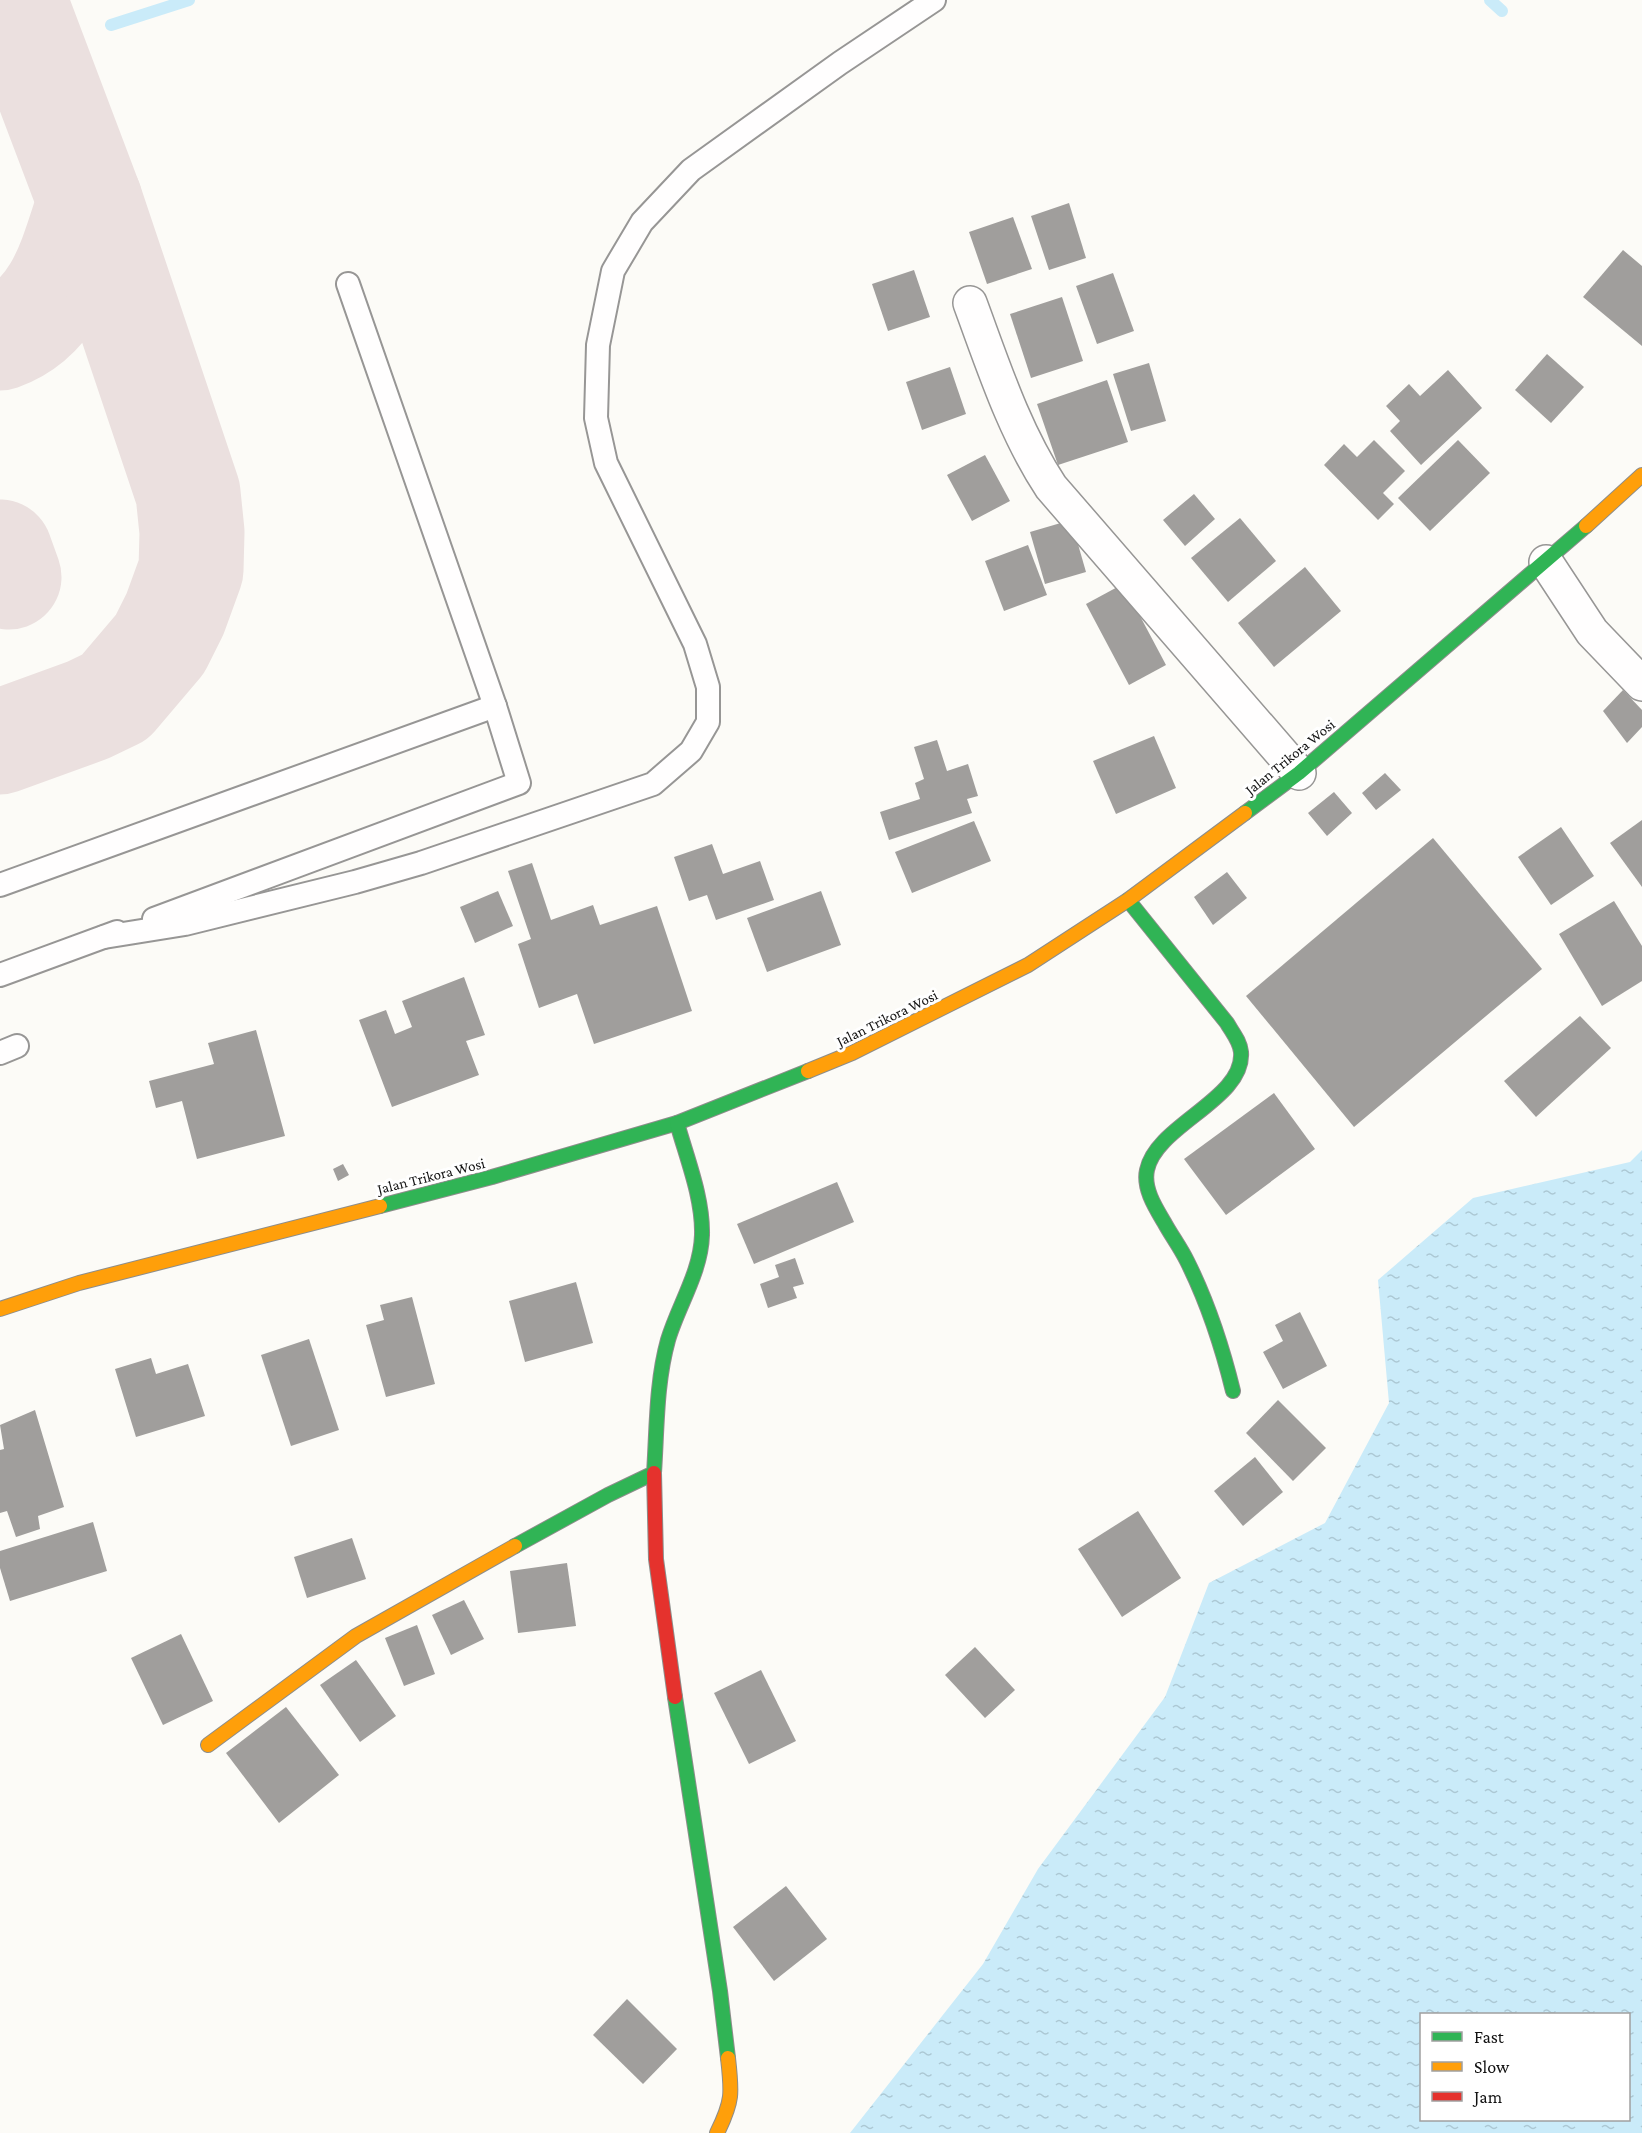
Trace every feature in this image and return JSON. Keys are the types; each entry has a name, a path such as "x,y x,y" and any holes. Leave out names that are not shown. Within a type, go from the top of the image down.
{"street":[{"path":"970,303 1008,405 1035,464 1051,487 1299,773"},
{"name":"Jalan Trikora Wosi","path":"0,1309 79,1283 492,1178 677,1123 884,1039 1028,965 1128,900 1299,773 1546,562 1642,475"},
{"path":"1546,562 1592,632 1642,684"},
{"path":"1128,900 1221,1016 1239,1045 1240,1064 1228,1085 1154,1151 1146,1167 1146,1175 1155,1205 1185,1258 1212,1317 1233,1391"},
{"path":"677,1123 699,1209 702,1238 696,1262 675,1317 663,1363 654,1473 656,1559 690,1802 720,1990 730,2077 731,2096 724,2121 717,2133"},
{"path":"208,1745 356,1636 598,1500 654,1473"}],"lane":[{"path":"104,937 184,924 355,882 421,863 653,784 691,751 708,722 708,687 695,644 606,463 596,418 598,345 612,271 642,222 691,170 840,63 934,0"},
{"path":"0,975 519,783 495,706 348,284"},
{"path":"0,885 495,706"}],"water":[{"path":"1642,1150 1642,2133 850,2133 983,1964 1038,1869 1165,1697 1209,1583 1325,1523 1389,1403 1378,1280 1473,1198 1630,1162"}],"building":[{"path":"1069,203 1086,258 1049,270 1031,216"},
{"path":"1013,217 1032,269 987,284 969,232"},
{"path":"1623,250 1642,266 1642,346 1583,297"},
{"path":"914,270 930,317 888,331 872,284"},
{"path":"1113,273 1134,331 1097,344 1076,286"},
{"path":"1062,297 1083,361 1031,378 1010,314"},
{"path":"1547,354 1584,387 1551,423 1515,390"},
{"path":"1149,363 1166,421 1131,431 1113,374"},
{"path":"950,367 966,414 922,430 906,382"},
{"path":"1448,370 1482,408 1421,465 1390,431 1400,421 1386,406 1409,384 1420,396"},
{"path":"1107,380 1128,442 1058,465 1037,404"},
{"path":"1374,440 1405,471 1383,493 1394,504 1378,520 1324,465 1344,444 1357,457"},
{"path":"1458,440 1490,473 1430,531 1398,498"},
{"path":"985,455 1010,501 972,521 947,475"},
{"path":"1194,494 1215,519 1185,546 1163,520"},
{"path":"1240,518 1276,561 1228,602 1191,558"},
{"path":"1071,520 1086,572 1045,584 1030,532"},
{"path":"1028,545 1047,595 1004,611 985,561"},
{"path":"1305,567 1341,611 1274,667 1238,623"},
{"path":"1123,584 1166,665 1129,685 1086,604"},
{"path":"1623,690 1642,710 1642,727 1627,743 1603,711"},
{"path":"1154,736 1176,788 1116,814 1093,761"},
{"path":"937,740 947,771 968,764 978,796 967,799 972,813 889,840 880,812 920,799 915,783 924,779 914,747"},
{"path":"1385,773 1401,790 1376,810 1362,793"},
{"path":"1334,792 1352,813 1327,836 1308,813"},
{"path":"1642,820 1642,887 1610,843"},
{"path":"974,821 991,861 912,893 895,852"},
{"path":"1561,827 1594,876 1551,905 1518,857"},
{"path":"1433,838 1542,969 1354,1127 1246,996"},
{"path":"712,844 723,874 760,861 774,900 716,920 707,895 689,901 674,857"},
{"path":"532,863 551,920 593,905 600,925 657,906 692,1011 594,1044 577,994 539,1008 518,944 531,939 508,871"},
{"path":"1227,872 1247,898 1213,925 1194,897"},
{"path":"498,891 513,926 475,943 460,907"},
{"path":"821,891 841,945 767,972 747,918"},
{"path":"1614,901 1642,946 1642,981 1602,1006 1559,934"},
{"path":"464,977 485,1035 466,1041 479,1075 392,1107 359,1020 386,1010 395,1034 412,1027 402,1001"},
{"path":"1580,1016 1611,1048 1536,1117 1504,1081"},
{"path":"256,1030 285,1136 197,1159 182,1101 156,1108 149,1081 214,1064 208,1043"},
{"path":"1274,1093 1315,1149 1226,1215 1184,1159"},
{"path":"343,1164 349,1175 338,1181 333,1169"},
{"path":"837,1182 854,1222 754,1264 737,1224"},
{"path":"795,1258 804,1284 793,1287 797,1298 768,1308 760,1284 779,1277 775,1265"},
{"path":"576,1282 593,1343 525,1362 509,1301"},
{"path":"412,1297 435,1384 386,1397 366,1325 384,1320 380,1305"},
{"path":"1300,1312 1327,1366 1283,1389 1263,1352 1283,1341 1275,1325"},
{"path":"309,1339 339,1430 291,1446 261,1355"},
{"path":"151,1358 156,1374 188,1364 205,1416 136,1437 115,1369"},
{"path":"1278,1400 1326,1448 1293,1481 1246,1433"},
{"path":"35,1410 64,1507 38,1516 40,1529 16,1537 7,1511 0,1513 0,1450 4,1449 0,1425"},
{"path":"1255,1457 1283,1492 1243,1526 1214,1491"},
{"path":"1138,1511 1181,1578 1122,1617 1078,1549"},
{"path":"93,1522 107,1571 10,1601 0,1568 0,1551"},
{"path":"352,1538 366,1579 307,1598 294,1557"},
{"path":"567,1563 576,1626 518,1633 510,1571"},
{"path":"464,1600 484,1639 451,1655 432,1615"},
{"path":"417,1625 435,1674 404,1686 385,1638"},
{"path":"181,1634 213,1701 163,1725 131,1658"},
{"path":"975,1647 1015,1690 985,1718 945,1675"},
{"path":"356,1660 396,1716 360,1742 320,1685"},
{"path":"761,1670 796,1741 749,1764 714,1693"},
{"path":"286,1707 339,1775 279,1823 226,1753"},
{"path":"786,1886 827,1939 774,1981 733,1927"},
{"path":"627,1999 677,2049 643,2084 593,2035"}],"waterway":[{"path":"111,25 189,0"},
{"path":"1490,0 1502,11"}],"taxiway":[{"path":"0,742 88,710 115,697 160,644 175,614 191,570 192,532 188,493 90,201 14,0"},
{"path":"0,338 20,328 50,299 69,262 90,201"},
{"path":"0,552 9,577"}],"traffic: fast":[{"path":"1245,813 1299,773 1586,526"},
{"path":"1128,900 1227,1023 1241,1052 1238,1069 1229,1084 1166,1139 1154,1154 1146,1177 1154,1204 1202,1293 1233,1391"},
{"path":"380,1206 492,1177 677,1123 808,1071"},
{"path":"515,1546 608,1495 654,1473 664,1356 672,1327 698,1262 702,1235 697,1193 677,1123"},
{"path":"675,1697 720,1991 728,2058"}],"traffic: slow":[{"path":"1586,526 1642,475"},
{"path":"808,1071 852,1053 1028,965 1128,900 1245,813"},
{"path":"0,1309 79,1283 380,1206"},
{"path":"208,1745 356,1636 515,1546"},
{"path":"717,2133 729,2104 728,2058"}],"traffic: jam":[{"path":"654,1473 656,1559 675,1697"}]}
